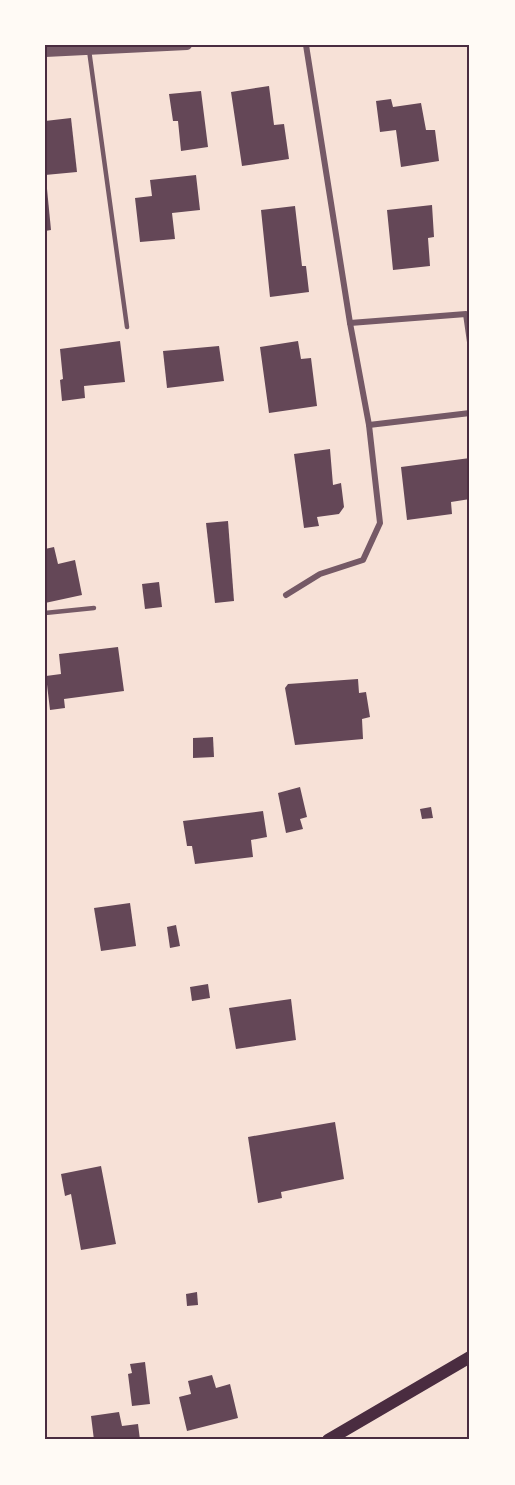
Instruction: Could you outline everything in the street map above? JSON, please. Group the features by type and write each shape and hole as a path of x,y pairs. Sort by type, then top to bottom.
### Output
{"main road":[{"path":"328,1440 470,1357"}],"street":[{"path":"45,52 187,45"},
{"path":"286,595 320,574 363,560 380,523 369,425 350,322 306,45"},
{"path":"350,322 466,314 470,342"},
{"path":"369,425 470,412"}],"lane":[{"path":"89,50 127,327"},
{"path":"45,613 94,608"}],"building":[{"path":"269,86 274,125 284,124 289,159 242,166 231,92"},
{"path":"201,91 208,147 181,151 178,121 173,121 169,94"},
{"path":"391,99 393,107 421,103 426,130 435,130 439,161 401,167 396,130 380,132 376,101"},
{"path":"71,118 77,172 45,175 45,121"},
{"path":"196,175 200,210 172,213 175,239 140,242 135,198 152,196 150,180"},
{"path":"45,189 47,189 51,230 45,231"},
{"path":"432,205 434,237 428,238 430,266 393,270 387,210"},
{"path":"295,206 302,266 306,266 309,292 270,297 261,210"},
{"path":"120,341 125,382 84,386 85,398 62,401 60,380 63,379 60,349"},
{"path":"298,341 301,359 311,358 317,406 269,413 260,347"},
{"path":"219,346 224,381 167,388 163,351"},
{"path":"330,449 333,485 341,483 344,507 339,514 317,517 319,526 304,528 294,454"},
{"path":"470,458 470,499 451,502 452,514 407,520 401,467"},
{"path":"228,521 234,601 215,603 206,523"},
{"path":"54,547 58,564 75,560 82,595 45,603 45,549"},
{"path":"159,582 162,607 145,609 142,584"},
{"path":"118,647 124,691 64,699 65,708 50,710 46,676 61,674 59,654"},
{"path":"358,679 359,693 366,692 370,717 362,719 363,739 295,745 285,688 288,684"},
{"path":"213,737 214,757 193,758 193,738"},
{"path":"300,787 307,817 300,819 303,829 286,833 278,793"},
{"path":"431,807 433,818 422,819 420,809"},
{"path":"263,811 267,837 251,840 253,857 195,864 192,846 187,846 183,821"},
{"path":"130,903 136,946 101,951 94,908"},
{"path":"176,925 180,946 170,948 167,927"},
{"path":"208,984 210,998 192,1001 190,987"},
{"path":"291,999 296,1040 236,1049 229,1008"},
{"path":"335,1122 344,1179 281,1192 282,1198 258,1203 248,1137"},
{"path":"101,1166 116,1244 81,1250 71,1194 65,1196 61,1174"},
{"path":"197,1292 198,1305 187,1306 186,1294"},
{"path":"145,1362 150,1404 132,1406 128,1374 132,1373 130,1364"},
{"path":"212,1375 216,1388 230,1384 238,1418 187,1431 179,1397 191,1394 188,1381"},
{"path":"119,1412 122,1426 138,1424 140,1440 94,1440 91,1416"}]}
